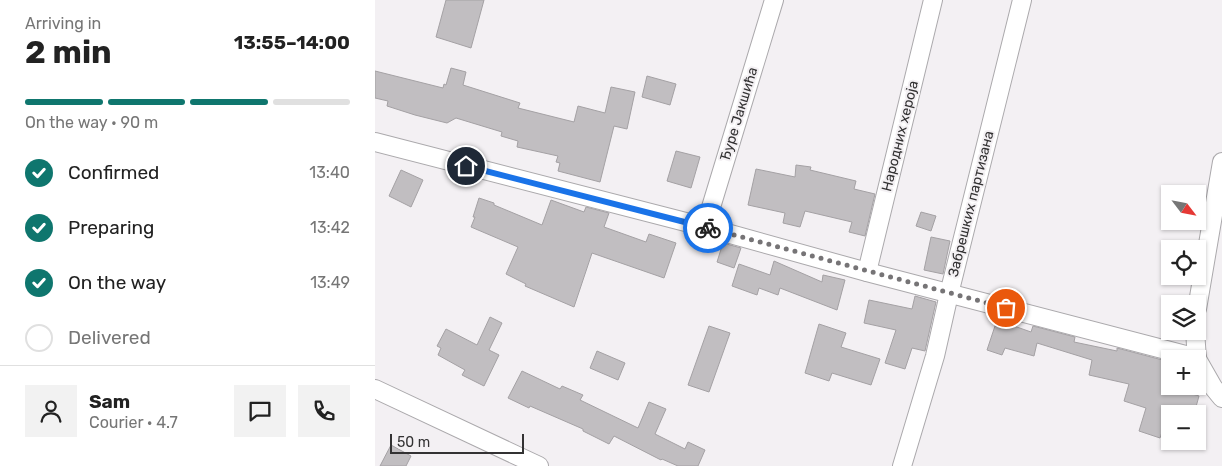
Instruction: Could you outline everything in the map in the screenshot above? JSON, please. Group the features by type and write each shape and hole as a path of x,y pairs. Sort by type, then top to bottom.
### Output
{"street":[{"name":"Ђуре Јакшића","path":"705,227 774,0"},
{"name":"Народних хероја","path":"867,272 933,0"},
{"name":"Забрешких партизана","path":"902,466 935,356 1022,0"},
{"path":"375,142 705,227 1163,350"},
{"path":"1199,295 1222,162"},
{"path":"1206,375 1222,398"},
{"path":"375,389 539,466"}],"building":[{"path":"446,0 484,0 471,48 436,37"},
{"path":"451,68 466,72 463,85 520,103 518,108 574,122 578,106 605,113 611,87 635,92 627,129 614,126 600,182 558,171 560,163 556,162 558,156 517,147 518,141 501,136 502,132 456,118 447,123 415,115 387,106 388,101 375,98 375,71 443,88 444,84 446,85"},
{"path":"647,76 676,84 670,105 642,97"},
{"path":"676,151 700,157 691,188 667,181"},
{"path":"796,165 811,167 810,170 856,181 854,189 875,194 865,236 849,232 852,222 805,211 800,227 783,223 785,213 748,205 756,169 795,177"},
{"path":"401,170 423,180 411,207 389,196"},
{"path":"479,198 542,225 551,200 584,212 586,207 609,213 604,227 646,242 649,234 676,243 664,278 592,253 574,307 525,286 526,284 506,274 518,247 471,227"},
{"path":"921,212 936,216 931,231 916,226"},
{"path":"931,237 950,241 943,274 924,270"},
{"path":"723,243 741,248 734,268 717,262"},
{"path":"774,261 822,282 823,275 845,280 837,310 780,288 778,295 759,288 757,295 732,286 739,264 770,275"},
{"path":"915,296 936,302 925,351 912,348 905,369 885,363 896,330 864,323 869,300 912,309"},
{"path":"490,317 502,323 489,350 499,355 484,386 462,375 465,370 438,355 441,348 437,346 446,329 477,345"},
{"path":"997,320 1031,332 1033,326 1075,337 1074,342 1117,351 1117,348 1161,360 1161,395 1199,396 1196,405 1161,405 1160,438 1139,431 1146,408 1124,401 1129,384 1089,375 1092,360 1037,343 1034,356 1005,348 1002,355 987,350"},
{"path":"819,324 846,333 841,347 880,359 871,385 832,373 829,381 805,373"},
{"path":"709,326 730,333 709,392 688,385"},
{"path":"597,351 625,363 618,380 590,368"},
{"path":"522,371 560,389 562,386 583,395 580,400 638,428 649,402 666,409 655,434 685,449 688,442 705,450 698,466 678,466 661,460 614,436 609,444 583,431 583,429 508,398"},
{"path":"391,445 411,456 406,466 380,466"}],"way so far":[{"path":"708,228 1006,308"}],"route":[{"path":"466,166 708,228"}]}
